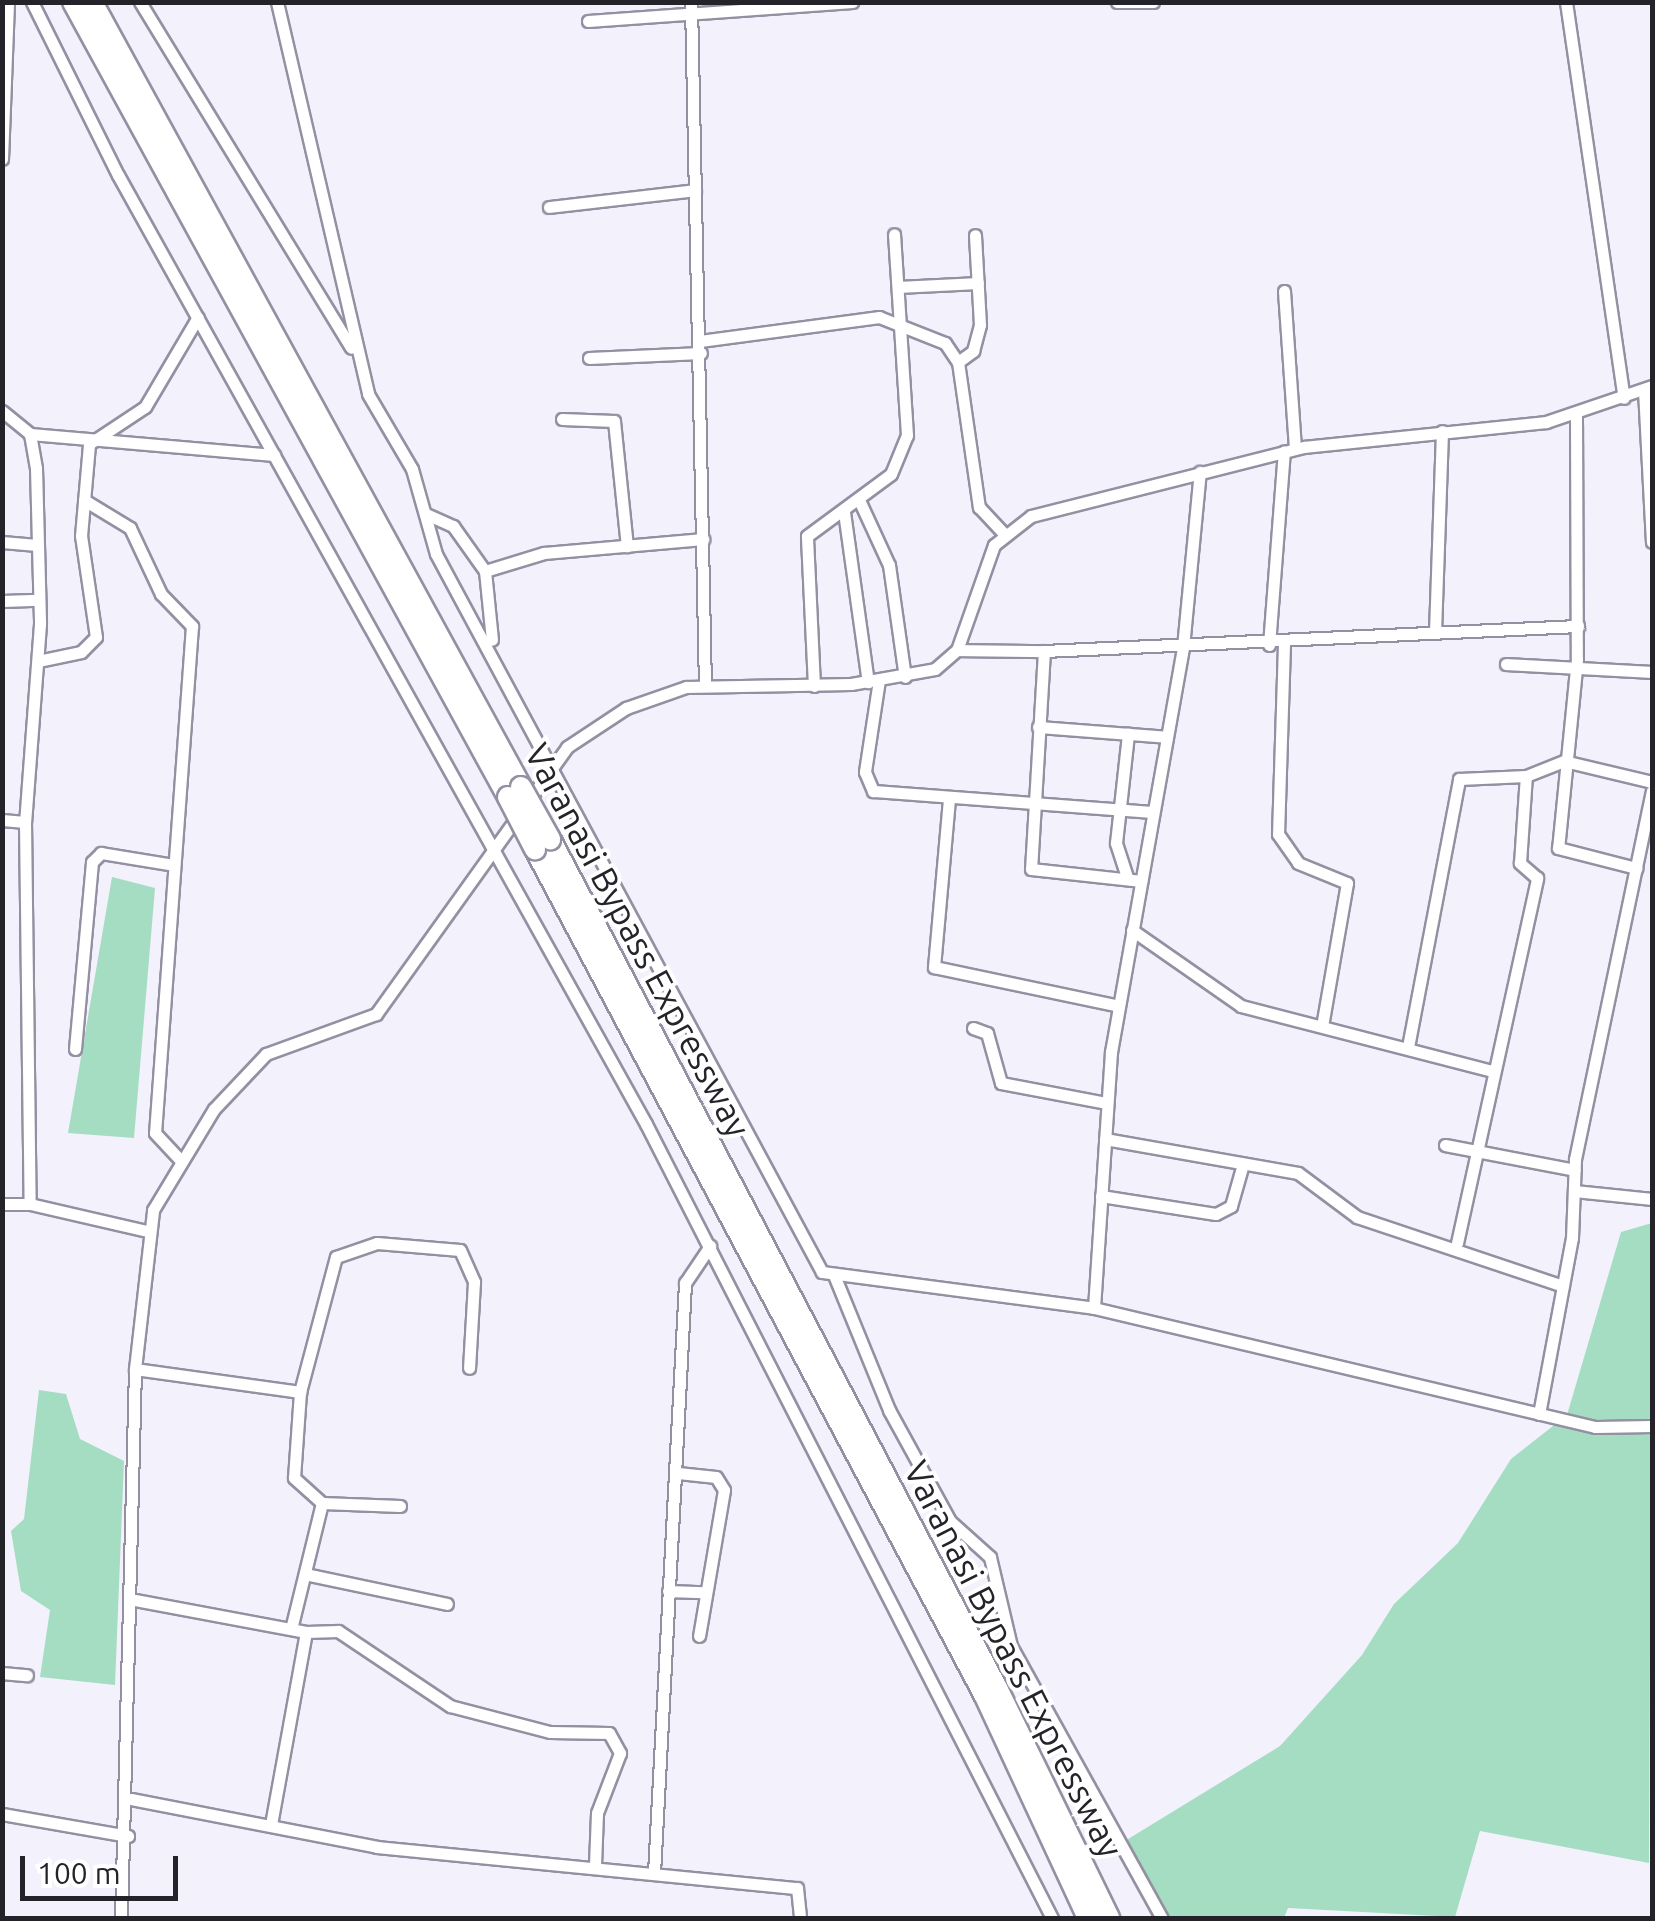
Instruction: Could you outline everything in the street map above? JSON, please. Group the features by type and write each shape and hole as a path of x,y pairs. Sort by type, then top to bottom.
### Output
{"highway":[{"name":"Varanasi Bypass Expressway","path":"73,2 515,792"},
{"name":"Varanasi Bypass Expressway","path":"92,2 515,792 985,1696 1088,1918"},
{"name":"Varanasi Bypass Expressway","path":"542,844 998,1690 1108,1918"}],"street":[{"path":"2,159 8,2"},
{"path":"32,2 198,317 710,1246 1052,1918"},
{"path":"140,2 352,350 426,514 436,554 492,642 813,1262 834,1275 1094,1308 1540,1414 1652,1426"},
{"path":"277,2 352,350"},
{"path":"588,21 691,7 852,2"},
{"path":"1118,2 1153,2"},
{"path":"1566,2 1624,398"},
{"path":"691,7 705,685"},
{"path":"549,208 695,190"},
{"path":"814,686 804,546 891,474 904,445 894,234"},
{"path":"958,362 978,340 975,235"},
{"path":"898,287 978,283"},
{"path":"1268,645 1290,451 1284,291"},
{"path":"89,444 144,407 198,317"},
{"path":"589,358 901,320 945,343 958,362 975,490 1003,533"},
{"path":"121,1918 131,1799 135,1368 147,1231 168,1176 266,1054 376,1014 494,859 555,762 626,708 705,685 814,686 904,677 935,669 957,650 1003,533 1031,516 1290,451 1576,415 1648,388 1652,542"},
{"path":"3,414 30,434 89,444 274,455"},
{"path":"1576,415 1578,626 1558,848 1636,868"},
{"path":"562,419 614,421 628,546"},
{"path":"1435,632 1442,431"},
{"path":"30,434 39,600 25,822 30,1204"},
{"path":"38,661 82,652 96,637 84,500 89,444"},
{"path":"1094,1308 1104,1138 1118,1006 1183,647 1200,472"},
{"path":"84,500 123,519 161,594 192,626 156,1133 178,1162"},
{"path":"860,502 890,565 904,677"},
{"path":"844,512 874,681 868,788 949,799 1153,812"},
{"path":"426,514 453,526 485,571 492,642"},
{"path":"485,571 544,554 704,539"},
{"path":"2,542 37,545"},
{"path":"2,600 39,600"},
{"path":"957,650 1268,645 1578,626"},
{"path":"1284,644 1278,834 1308,870 1346,878 1322,1026"},
{"path":"1044,651 1031,805 1030,870 1141,880"},
{"path":"1506,664 1576,664 1652,672"},
{"path":"1038,727 1167,737"},
{"path":"1127,877 1116,843 1128,734"},
{"path":"1408,1047 1457,782 1526,776 1564,761 1652,782"},
{"path":"1456,1243 1537,878 1520,863 1526,776"},
{"path":"1540,1414 1563,1286 1575,1170 1652,791"},
{"path":"949,799 934,967 1118,1006"},
{"path":"2,820 25,822"},
{"path":"75,1049 92,862 101,853 174,864"},
{"path":"1132,930 1220,997 1492,1071"},
{"path":"973,1028 987,1033 1000,1083 1107,1104"},
{"path":"1104,1138 1307,1178 1358,1217 1456,1243 1563,1286"},
{"path":"1445,1146 1575,1170"},
{"path":"1101,1196 1216,1214 1231,1206 1244,1164"},
{"path":"1575,1191 1652,1199"},
{"path":"2,1204 30,1204 147,1231"},
{"path":"400,1506 322,1503 294,1478 300,1392 336,1257 377,1244 439,1243 468,1258 468,1368"},
{"path":"654,1873 660,1682 678,1473 685,1283 710,1246"},
{"path":"834,1275 889,1410 950,1521 990,1556 1011,1646 1162,1918"},
{"path":"135,1368 300,1392"},
{"path":"678,1473 716,1477 724,1490 698,1636"},
{"path":"292,1626 322,1503"},
{"path":"305,1574 447,1604"},
{"path":"668,1591 703,1592"},
{"path":"135,1600 292,1626 306,1632 338,1631 450,1706 550,1732 609,1733 620,1753 596,1813 595,1866"},
{"path":"270,1824 306,1632"},
{"path":"2,1673 26,1675"},
{"path":"131,1799 377,1847 797,1888 800,1918"},
{"path":"2,1814 128,1836"}],"green space":[{"path":"112,877 155,888 134,1138 68,1133"},
{"path":"1652,1223 1649,1863 1480,1831 1455,1917 1288,1908 1284,1918 1152,1918 1120,1844 1280,1746 1362,1655 1394,1604 1458,1543 1511,1459 1567,1415 1621,1232"},
{"path":"39,1390 66,1394 80,1439 124,1461 115,1685 40,1677 50,1610 21,1591 11,1531 24,1519"}]}
